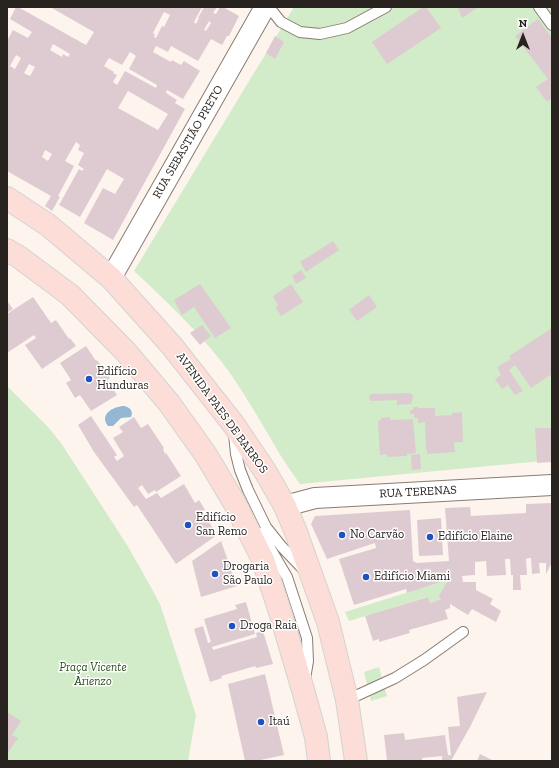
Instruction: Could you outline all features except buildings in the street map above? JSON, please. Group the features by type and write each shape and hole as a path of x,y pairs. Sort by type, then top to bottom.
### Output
{"main road":[{"name":"AVENIDA PAES DE BARROS","path":"7,198 48,225 111,278 172,346 234,425 265,471 285,506 296,532 328,622 346,700 356,761"},
{"path":"7,250 19,257 70,295 126,352 169,402 206,455 234,502 262,560 281,615 303,690 316,737 319,761"}],"street":[{"name":"RUA SEBASTIÃO PRETO","path":"111,278 265,7"},
{"name":"RUA TERENAS","path":"285,506 315,498 552,485"}],"lane":[{"path":"269,7 281,22 300,32 320,34 347,28 386,7"},
{"path":"540,7 552,25"},
{"path":"234,425 236,454 240,470 266,527 282,547 313,579"},
{"path":"346,700 395,678 424,660 462,632"}],"green space":[{"path":"294,7 552,7 552,460 300,484 279,453 232,376 186,321 134,271"},
{"name":"Praça Vicente Arienzo","path":"7,386 48,427 61,443 127,545 160,604 196,715 188,761 7,761"},
{"path":"448,580 438,597 441,599 430,603 427,597 349,621 345,612"},
{"path":"379,667 387,696 371,701 364,672"}],"water":[{"path":"123,406 130,409 132,413 131,417 121,418 113,426 108,426 105,418 108,412"}],"place":[{"name":"Edifício Hunduras","path":"89,379"},
{"name":"Edifício San Remo","path":"188,525"},
{"name":"No Carvão","path":"342,535"},
{"name":"Edifício Elaine","path":"430,537"},
{"name":"Drogaria São Paulo","path":"215,574"},
{"name":"Edifício Miami","path":"366,577"},
{"name":"Droga Raia","path":"232,626"},
{"name":"Itaú","path":"261,722"}]}
